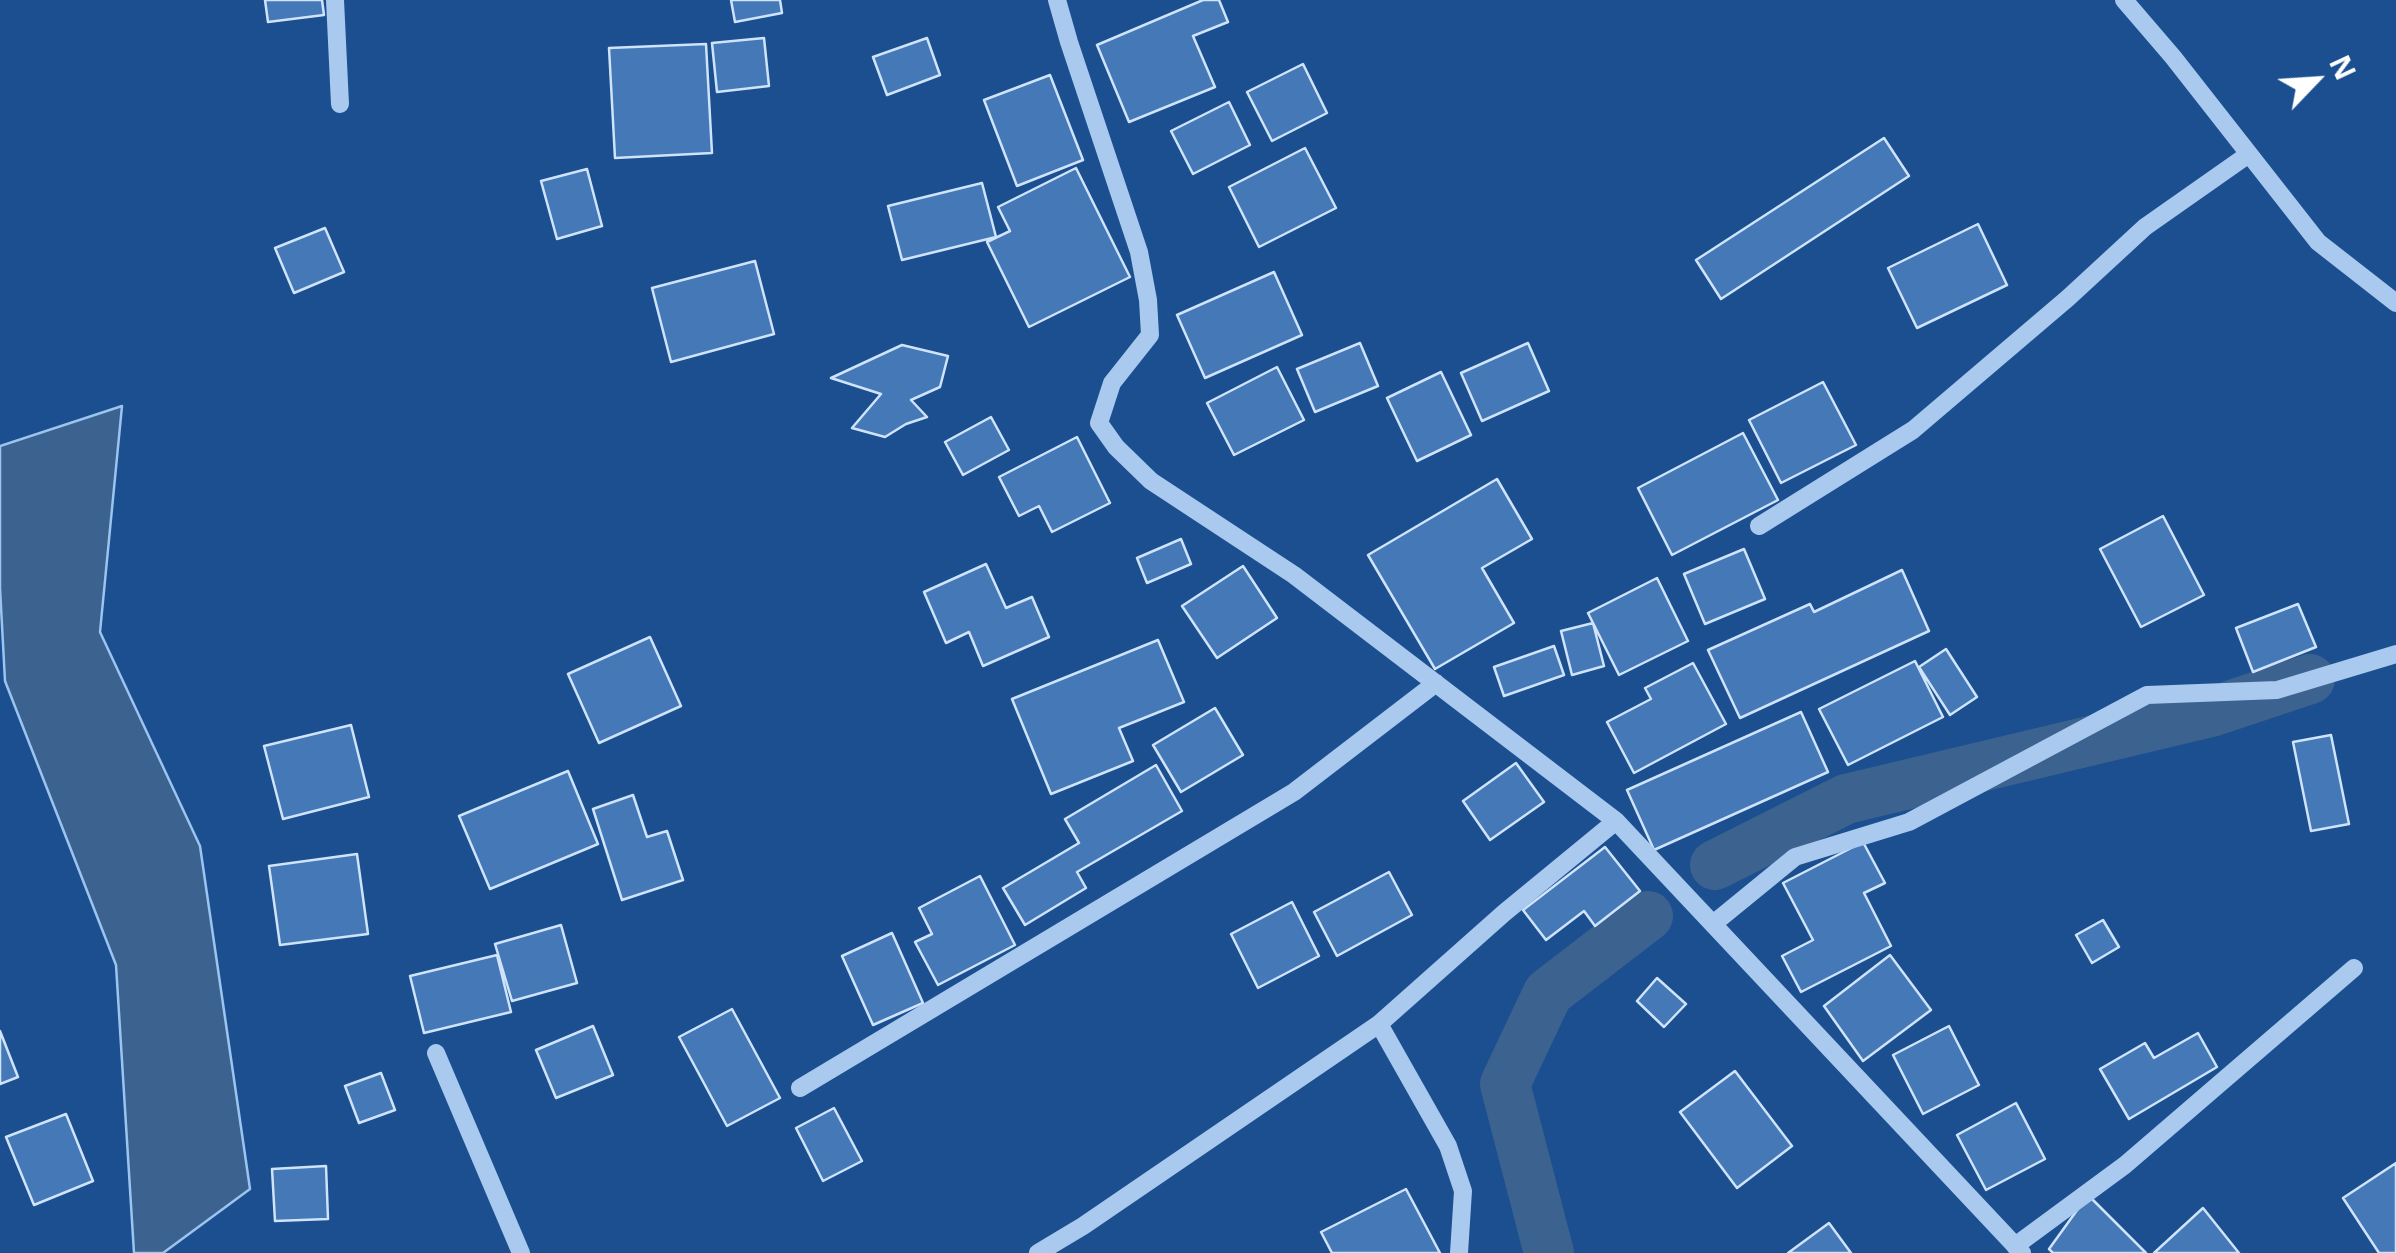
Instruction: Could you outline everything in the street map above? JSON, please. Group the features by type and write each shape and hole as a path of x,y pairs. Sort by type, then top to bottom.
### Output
{"street":[{"path":"335,0 340,104"},
{"path":"1057,0 1139,252 1148,300 1150,335 1112,383 1098,423 1116,447 1151,481 1294,575 1616,821 2019,1249 2126,1165 2354,968"},
{"path":"2124,0 2173,56 2318,242 2396,303"},
{"path":"1759,526 1913,430 2145,227 2249,154"},
{"path":"1713,924 1795,857 1909,822 2147,695 2278,690 2396,654"},
{"path":"800,1088 1294,792 1436,683"},
{"path":"1038,1253 1379,1024 1616,821"},
{"path":"1379,1024 1448,1146 1463,1191 1459,1253"},
{"path":"436,1052 521,1253"}],"water":[{"path":"122,406 100,632 200,846 250,1189 163,1253 134,1253 116,965 5,681 0,588 0,446"}],"building":[{"path":"265,0 322,0 324,15 268,22"},
{"path":"731,0 780,0 782,13 735,22"},
{"path":"1203,0 1219,0 1228,22 1193,36 1215,87 1129,122 1097,45"},
{"path":"764,38 769,86 717,92 712,43"},
{"path":"927,38 940,75 887,95 873,57"},
{"path":"706,44 712,153 615,158 609,48"},
{"path":"1303,64 1327,113 1272,141 1247,92"},
{"path":"1050,75 1083,160 1017,186 984,100"},
{"path":"1229,102 1250,145 1193,174 1171,131"},
{"path":"1884,138 1909,176 1721,299 1696,260"},
{"path":"1305,148 1336,208 1259,247 1229,187"},
{"path":"1076,168 1130,277 1029,327 987,242 1010,231 998,207"},
{"path":"587,169 602,226 557,239 541,181"},
{"path":"982,183 996,237 902,260 888,206"},
{"path":"1978,224 2007,285 1917,328 1888,268"},
{"path":"325,228 344,272 294,293 275,248"},
{"path":"755,261 774,334 671,362 652,288"},
{"path":"1274,272 1302,335 1205,378 1177,315"},
{"path":"1360,343 1378,386 1315,412 1297,369"},
{"path":"1528,343 1549,391 1482,421 1461,373"},
{"path":"902,345 948,356 940,387 911,400 927,417 885,437 852,428 881,394 831,378"},
{"path":"1277,367 1304,420 1234,455 1207,403"},
{"path":"1441,372 1471,435 1417,461 1387,398"},
{"path":"1823,382 1856,445 1781,483 1749,420"},
{"path":"991,417 1009,450 963,475 945,442"},
{"path":"1743,433 1778,500 1672,555 1638,488"},
{"path":"1077,437 1110,503 1052,532 1039,506 1019,516 999,477"},
{"path":"1497,479 1532,539 1482,568 1514,623 1435,669 1368,555"},
{"path":"2163,516 2204,595 2141,627 2100,549"},
{"path":"1181,539 1191,564 1147,583 1137,558"},
{"path":"1744,549 1765,599 1705,624 1684,574"},
{"path":"986,564 1006,608 1032,597 1049,637 983,666 969,632 946,643 924,592"},
{"path":"1243,566 1277,618 1217,658 1182,606"},
{"path":"1902,570 1929,631 1740,718 1708,650 1810,604 1814,612"},
{"path":"1657,578 1688,641 1619,675 1588,613"},
{"path":"2298,604 2316,647 2253,672 2236,628"},
{"path":"1593,623 1604,666 1572,675 1561,631"},
{"path":"650,637 681,706 599,743 568,674"},
{"path":"1158,640 1184,702 1119,728 1133,761 1051,794 1012,699"},
{"path":"1554,646 1564,675 1504,696 1494,667"},
{"path":"1946,649 1977,697 1950,715 1919,667"},
{"path":"1915,661 1943,717 1848,765 1819,709"},
{"path":"1693,663 1726,724 1634,773 1607,722 1651,699 1645,688"},
{"path":"1215,708 1243,755 1181,792 1153,745"},
{"path":"1801,712 1828,772 1654,850 1627,790"},
{"path":"351,725 369,797 283,819 264,746"},
{"path":"2331,735 2349,824 2311,831 2293,742"},
{"path":"1516,763 1544,802 1490,840 1463,801"},
{"path":"1156,765 1182,811 1077,872 1086,888 1025,925 1003,888 1079,843 1065,819"},
{"path":"568,771 598,844 490,889 459,816"},
{"path":"633,795 647,837 667,831 683,880 622,900 593,809"},
{"path":"1863,842 1885,883 1864,893 1891,946 1801,992 1782,956 1813,940 1783,883"},
{"path":"1605,847 1640,891 1595,926 1584,911 1546,940 1523,910"},
{"path":"357,854 368,934 280,945 269,866"},
{"path":"1389,872 1412,915 1337,956 1314,912"},
{"path":"980,876 1015,945 938,985 915,942 932,934 919,908"},
{"path":"1292,902 1319,956 1258,988 1231,934"},
{"path":"2103,920 2119,947 2092,963 2076,935"},
{"path":"561,925 577,983 512,1001 495,944"},
{"path":"892,933 923,1003 873,1025 842,956"},
{"path":"497,955 511,1012 424,1033 410,976"},
{"path":"1890,955 1931,1010 1863,1061 1824,1006"},
{"path":"1657,978 1686,1004 1664,1027 1637,1001"},
{"path":"732,1009 780,1098 727,1126 679,1037"},
{"path":"593,1026 613,1075 556,1098 536,1050"},
{"path":"1949,1026 1979,1085 1923,1114 1893,1055"},
{"path":"0,1031 18,1077 0,1084"},
{"path":"2198,1033 2217,1067 2129,1119 2100,1069 2145,1043 2154,1058"},
{"path":"1735,1071 1792,1146 1737,1188 1680,1112"},
{"path":"381,1073 395,1110 359,1123 345,1086"},
{"path":"2016,1103 2045,1159 1986,1190 1957,1135"},
{"path":"834,1108 862,1161 823,1181 796,1128"},
{"path":"66,1114 93,1181 34,1205 6,1137"},
{"path":"2396,1163 2396,1253 2379,1253 2343,1198"},
{"path":"326,1166 328,1219 275,1221 272,1169"},
{"path":"1406,1189 1440,1253 1332,1253 1321,1232"},
{"path":"2088,1195 2146,1253 2053,1253 2049,1249"},
{"path":"2203,1208 2239,1253 2154,1253"},
{"path":"1829,1223 1851,1253 1788,1253"}],"waterway":[{"path":"1715,865 1846,799 2211,712 2310,679"},
{"path":"1549,1253 1505,1084 1548,993 1648,916"}]}
